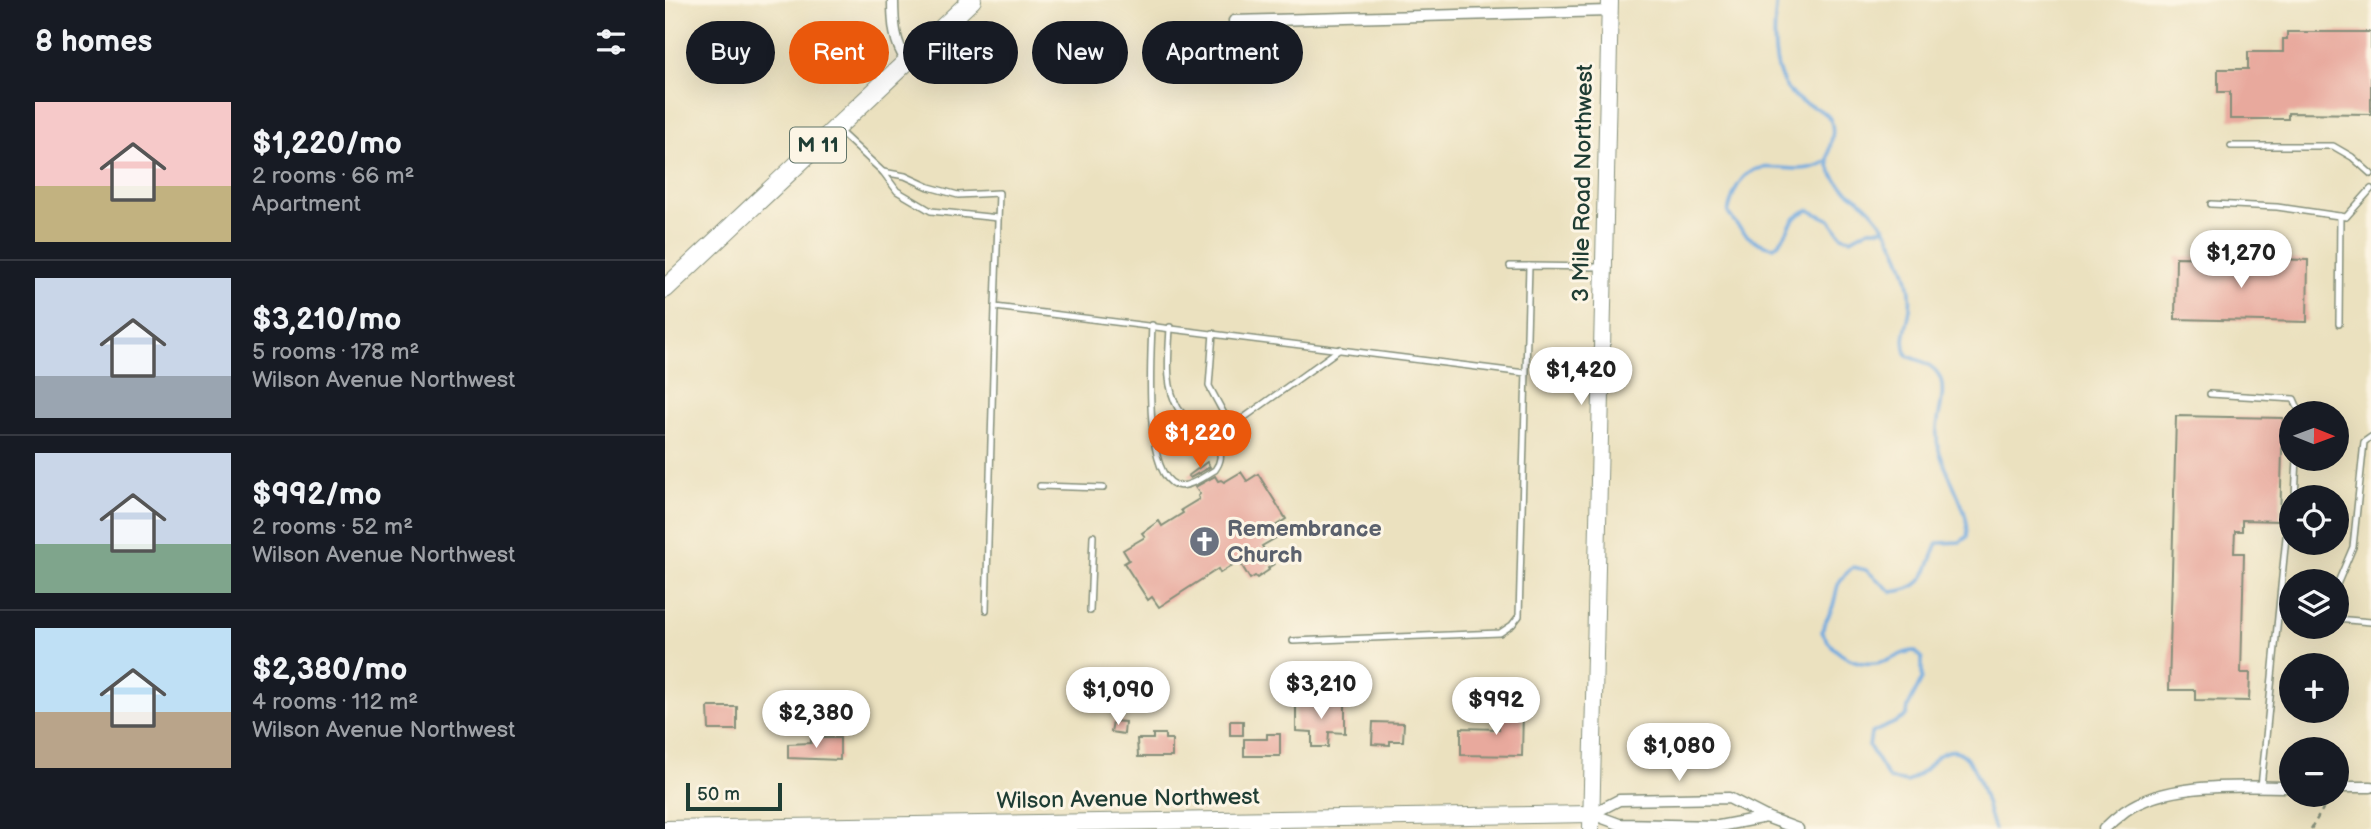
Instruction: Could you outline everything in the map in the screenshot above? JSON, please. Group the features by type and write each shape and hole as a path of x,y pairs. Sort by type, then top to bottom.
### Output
{"main road":[{"name":"M 11","path":"950,21 972,0"},
{"name":"3 Mile Road Northwest","path":"1591,822 1609,6"},
{"name":"M 11","path":"665,289 903,65"},
{"name":"Wilson Avenue Northwest","path":"665,829 1591,822"}],"street":[{"path":"893,0 898,48 903,55"},
{"path":"1234,21 1609,6"},
{"path":"2103,829 2126,810 2154,798 2187,789 2279,787"},
{"path":"2349,787 2371,787"},
{"path":"1591,822 1619,800 1730,798 1766,817 1798,829"},
{"path":"1591,822 1719,826 1766,817"}],"lane":[{"path":"836,128 883,172 897,191 931,211 998,218"},
{"path":"2231,146 2333,146 2352,157 2371,174"},
{"path":"883,172 905,176 929,187 958,195 999,193 986,610"},
{"path":"2211,204 2277,207 2346,217 2371,189"},
{"path":"2339,324 2340,216"},
{"path":"1510,266 1603,267"},
{"path":"1293,641 1500,633 1513,625 1519,617 1529,266"},
{"path":"995,307 1525,373"},
{"path":"1152,325 1150,412 1156,447 1164,473 1174,485 1182,486 1215,470 1222,455 1215,440 1193,425 1178,407 1168,374 1170,327"},
{"path":"1213,333 1209,386 1231,427"},
{"path":"1215,440 1340,349"},
{"path":"2210,394 2294,401"},
{"path":"2344,569 2353,547 2364,442 2371,437"},
{"path":"1041,486 1103,488"},
{"path":"1090,611 1093,536"},
{"path":"2262,787 2285,555"},
{"path":"2349,620 2371,622"}],"path":[{"path":"2311,829 2324,807"}],"building":[{"path":"2287,32 2371,32 2371,114 2288,113 2288,119 2230,119 2230,92 2218,92 2218,69 2248,69 2248,52 2283,52 2283,39 2287,39"},
{"path":"2176,257 2308,260 2307,322 2175,319"},
{"path":"2176,416 2279,418 2279,471 2281,471 2279,521 2242,520 2242,531 2235,531 2234,553 2244,553 2241,673 2250,673 2249,701 2195,700 2195,690 2169,690"},
{"path":"1207,462 1210,467 1190,478 1188,476"},
{"name":"Remembrance Church","path":"1241,472 1247,481 1258,474 1286,519 1275,526 1281,535 1262,546 1274,564 1257,578 1255,576 1250,579 1239,561 1220,573 1218,569 1159,607 1152,597 1148,600 1124,563 1129,560 1123,550 1145,537 1142,533 1159,521 1162,526 1199,499 1200,494 1195,487 1215,476 1218,481 1224,482"},
{"path":"1296,703 1345,704 1345,733 1329,732 1328,747 1312,747 1312,732 1296,731"},
{"path":"708,707 737,707 737,730 709,730"},
{"path":"1499,708 1523,708 1522,756 1461,755 1461,728 1499,729"},
{"path":"1113,721 1125,722 1124,734 1111,732"},
{"path":"1230,721 1243,721 1243,735 1230,735"},
{"path":"1373,722 1404,723 1403,741 1390,741 1390,745 1372,744"},
{"path":"1153,734 1165,734 1165,739 1172,739 1172,757 1138,757 1137,739 1153,739"},
{"path":"1267,734 1280,734 1280,756 1244,756 1244,739 1267,739"},
{"path":"811,738 840,738 840,760 788,758 788,744 811,743"}],"waterway":[{"path":"1777,0 1774,40 1782,81 1799,100 1820,110 1830,119 1833,132 1828,157 1834,177 1876,216 1890,236 1903,264 1910,300 1905,350 1907,356 1932,367 1941,380 1942,397 1937,440 1968,528 1967,537 1960,542 1938,543 1924,577 1913,587 1892,592 1866,570 1853,567 1838,585 1822,632 1834,648 1859,662 1879,663 1915,651 1922,659 1922,679 1908,707 1907,715 1871,734 1869,746 1889,779 1907,782 1925,770 1941,754 1953,751 1963,754 1977,776 1994,829"},
{"path":"1828,160 1814,167 1799,169 1757,169 1746,175 1736,189 1728,213 1747,236 1774,247 1784,237 1796,217 1809,210 1830,220 1842,236 1851,239 1869,229 1886,229"}],"place":[{"name":"Remembrance Church","path":"1204,541"}]}
